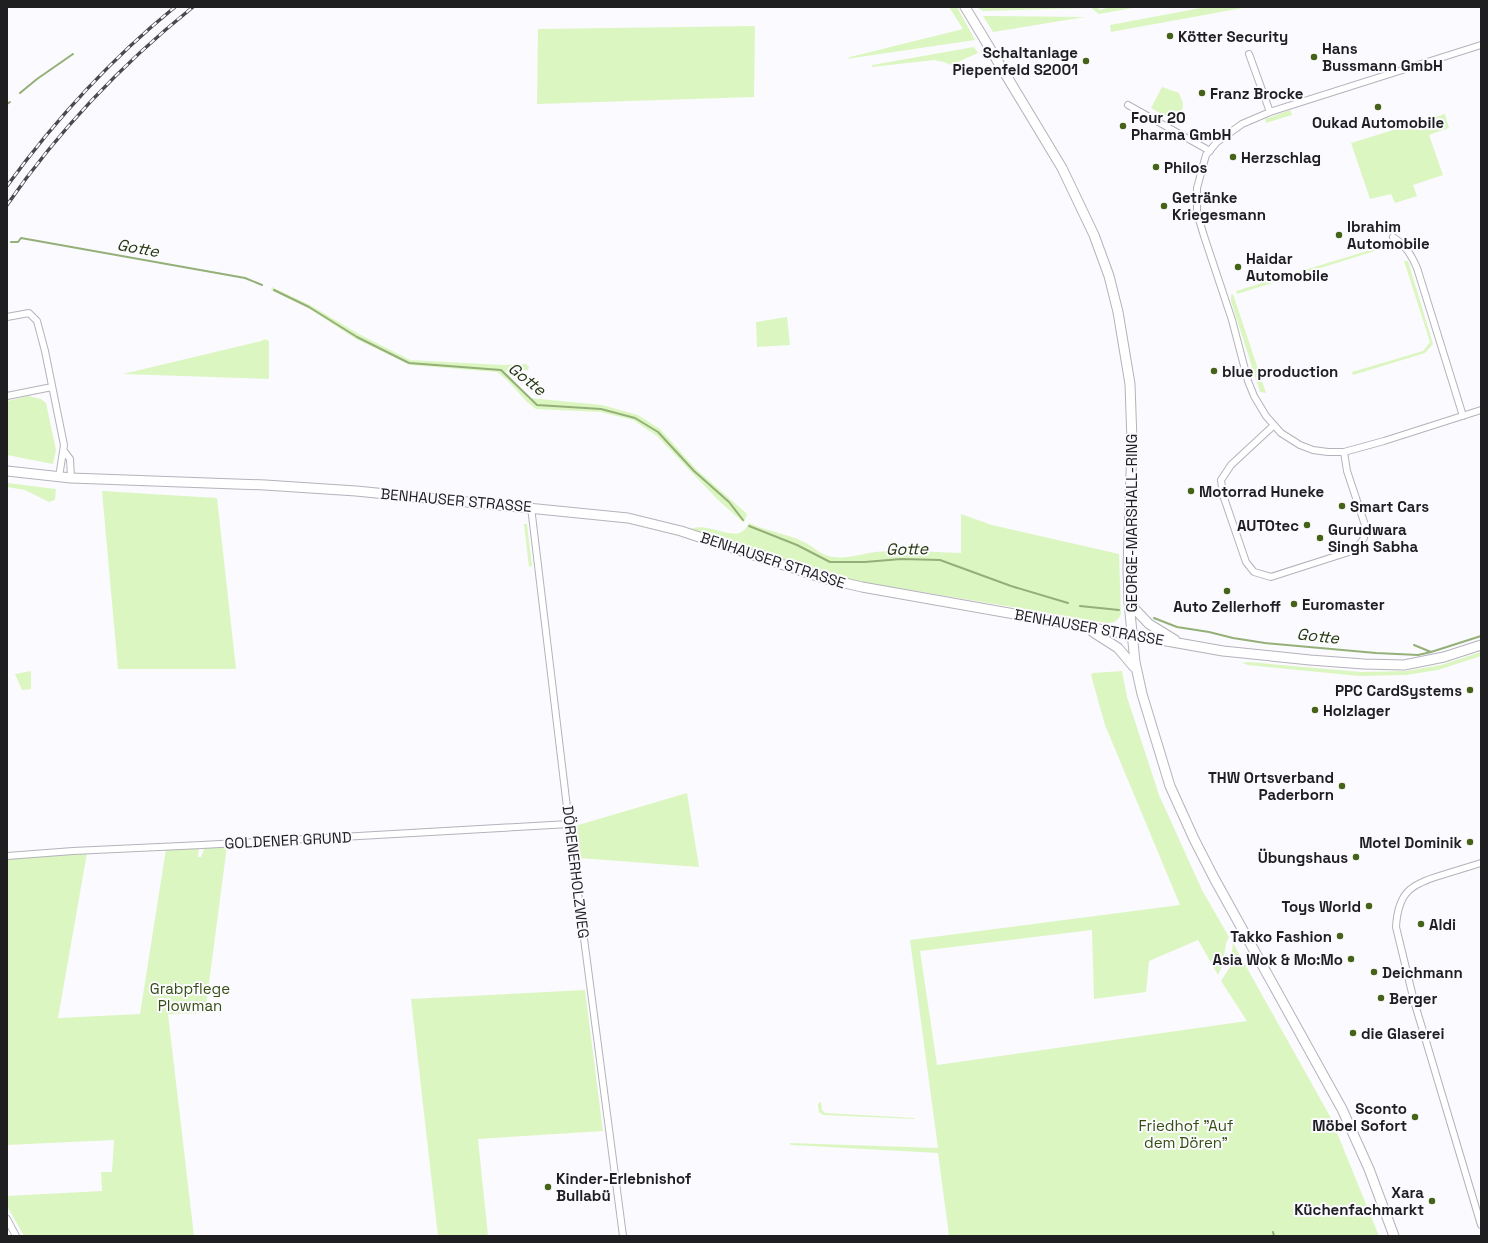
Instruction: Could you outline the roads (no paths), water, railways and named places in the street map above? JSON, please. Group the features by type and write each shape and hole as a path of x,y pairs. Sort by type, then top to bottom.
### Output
{"main road":[{"name":"GEORGE-MARSHALL-RING","path":"965,7 1062,168 1077,196 1104,263 1118,312 1130,384 1132,441 1128,568 1132,635 1136,669 1170,786 1194,840 1242,931 1342,1109 1369,1169 1394,1236"},
{"name":"BENHAUSER STRASSE","path":"7,471 71,478 280,486 356,491 601,514 641,521 699,536 823,578 862,587 1223,651 1364,664 1404,664 1444,657 1481,645"},
{"path":"1129,603 1149,624 1181,644"},
{"path":"1084,627 1106,639 1118,648 1136,669"}],"street":[{"path":"1481,45 1270,112 1242,124 1217,142 1206,155 1197,188 1197,213 1232,320 1248,381 1257,402 1273,426 1294,442 1309,449 1328,452 1344,452 1379,443 1481,410"},
{"path":"1249,54 1270,112"},
{"path":"1128,104 1210,151"},
{"path":"1393,237 1403,244 1412,256 1417,268 1463,416"},
{"path":"7,317 29,313 37,322 45,351 64,445 59,477"},
{"path":"7,396 52,387"},
{"path":"1273,426 1232,465 1222,480 1223,495 1246,562 1254,572 1262,575 1271,577 1352,551 1364,538 1365,526 1347,471 1344,452"},
{"path":"64,451 70,459 71,478"},
{"name":"DÖRENERHOLZWEG","path":"531,507 569,824 623,1236"},
{"name":"GOLDENER GRUND","path":"7,856 73,851 569,824"},
{"path":"1481,863 1414,885 1399,906 1396,916 1396,927 1414,1001 1481,1225"},
{"path":"7,1220 16,1236"}],"waterway":[{"path":"20,93 37,79 73,54"},
{"name":"Gotte","path":"11,242 18,242 21,238 245,278 262,285"},
{"name":"Gotte","path":"274,290 309,307 357,337 409,363 501,370 537,405 601,409 635,418 658,432 694,471 729,502 743,520"},
{"name":"Gotte","path":"749,526 797,545 830,562 865,562 901,559 940,560 1011,586 1068,603"},
{"name":"Gotte","path":"1080,606 1119,610"},
{"name":"Gotte","path":"1154,618 1177,627 1209,632 1233,638 1265,643 1376,653 1418,655 1481,636"},
{"path":"1414,645 1431,652"},
{"path":"1273,1232 1274,1236"}],"railway":[{"path":"7,186 25,161 85,91 128,48 175,7"},
{"path":"7,205 48,150 93,99 141,51 193,7"}],"place":[{"name":"Kötter Security","path":"1170,36"},
{"name":"Hans Bussmann GmbH","path":"1314,57"},
{"name":"Schaltanlage Piepenfeld S2001","path":"1086,61"},
{"name":"Franz Brocke","path":"1202,93"},
{"name":"Oukad Automobile","path":"1378,107"},
{"name":"Four 20 Pharma GmbH","path":"1123,126"},
{"name":"Herzschlag","path":"1233,157"},
{"name":"Philos","path":"1156,167"},
{"name":"Getränke Kriegesmann","path":"1164,206"},
{"name":"Ibrahim Automobile","path":"1339,235"},
{"name":"Haidar Automobile","path":"1238,267"},
{"name":"blue production","path":"1214,371"},
{"name":"Motorrad Huneke","path":"1191,491"},
{"name":"Smart Cars","path":"1342,506"},
{"name":"AUTOtec","path":"1307,525"},
{"name":"Gurudwara Singh Sabha","path":"1320,538"},
{"name":"Auto Zellerhoff","path":"1227,591"},
{"name":"Euromaster","path":"1294,604"},
{"name":"PPC CardSystems","path":"1470,690"},
{"name":"Holzlager","path":"1315,710"},
{"name":"THW Ortsverband Paderborn","path":"1342,786"},
{"name":"Motel Dominik","path":"1470,842"},
{"name":"Übungshaus","path":"1356,857"},
{"name":"Toys World","path":"1369,906"},
{"name":"Aldi","path":"1421,924"},
{"name":"Takko Fashion","path":"1340,936"},
{"name":"Asia Wok & Mo:Mo","path":"1351,959"},
{"name":"Deichmann","path":"1374,972"},
{"name":"Berger","path":"1381,998"},
{"name":"die Glaserei","path":"1353,1033"},
{"name":"Sconto Möbel Sofort","path":"1415,1117"},
{"name":"Kinder-Erlebnishof Bullabü","path":"548,1187"},
{"name":"Xara Küchenfachmarkt","path":"1432,1201"}],"park label":[{"name":"Grabpflege Plowman","path":"190,996"},
{"name":"Friedhof \"Auf dem Dören\"","path":"1186,1134"}]}
